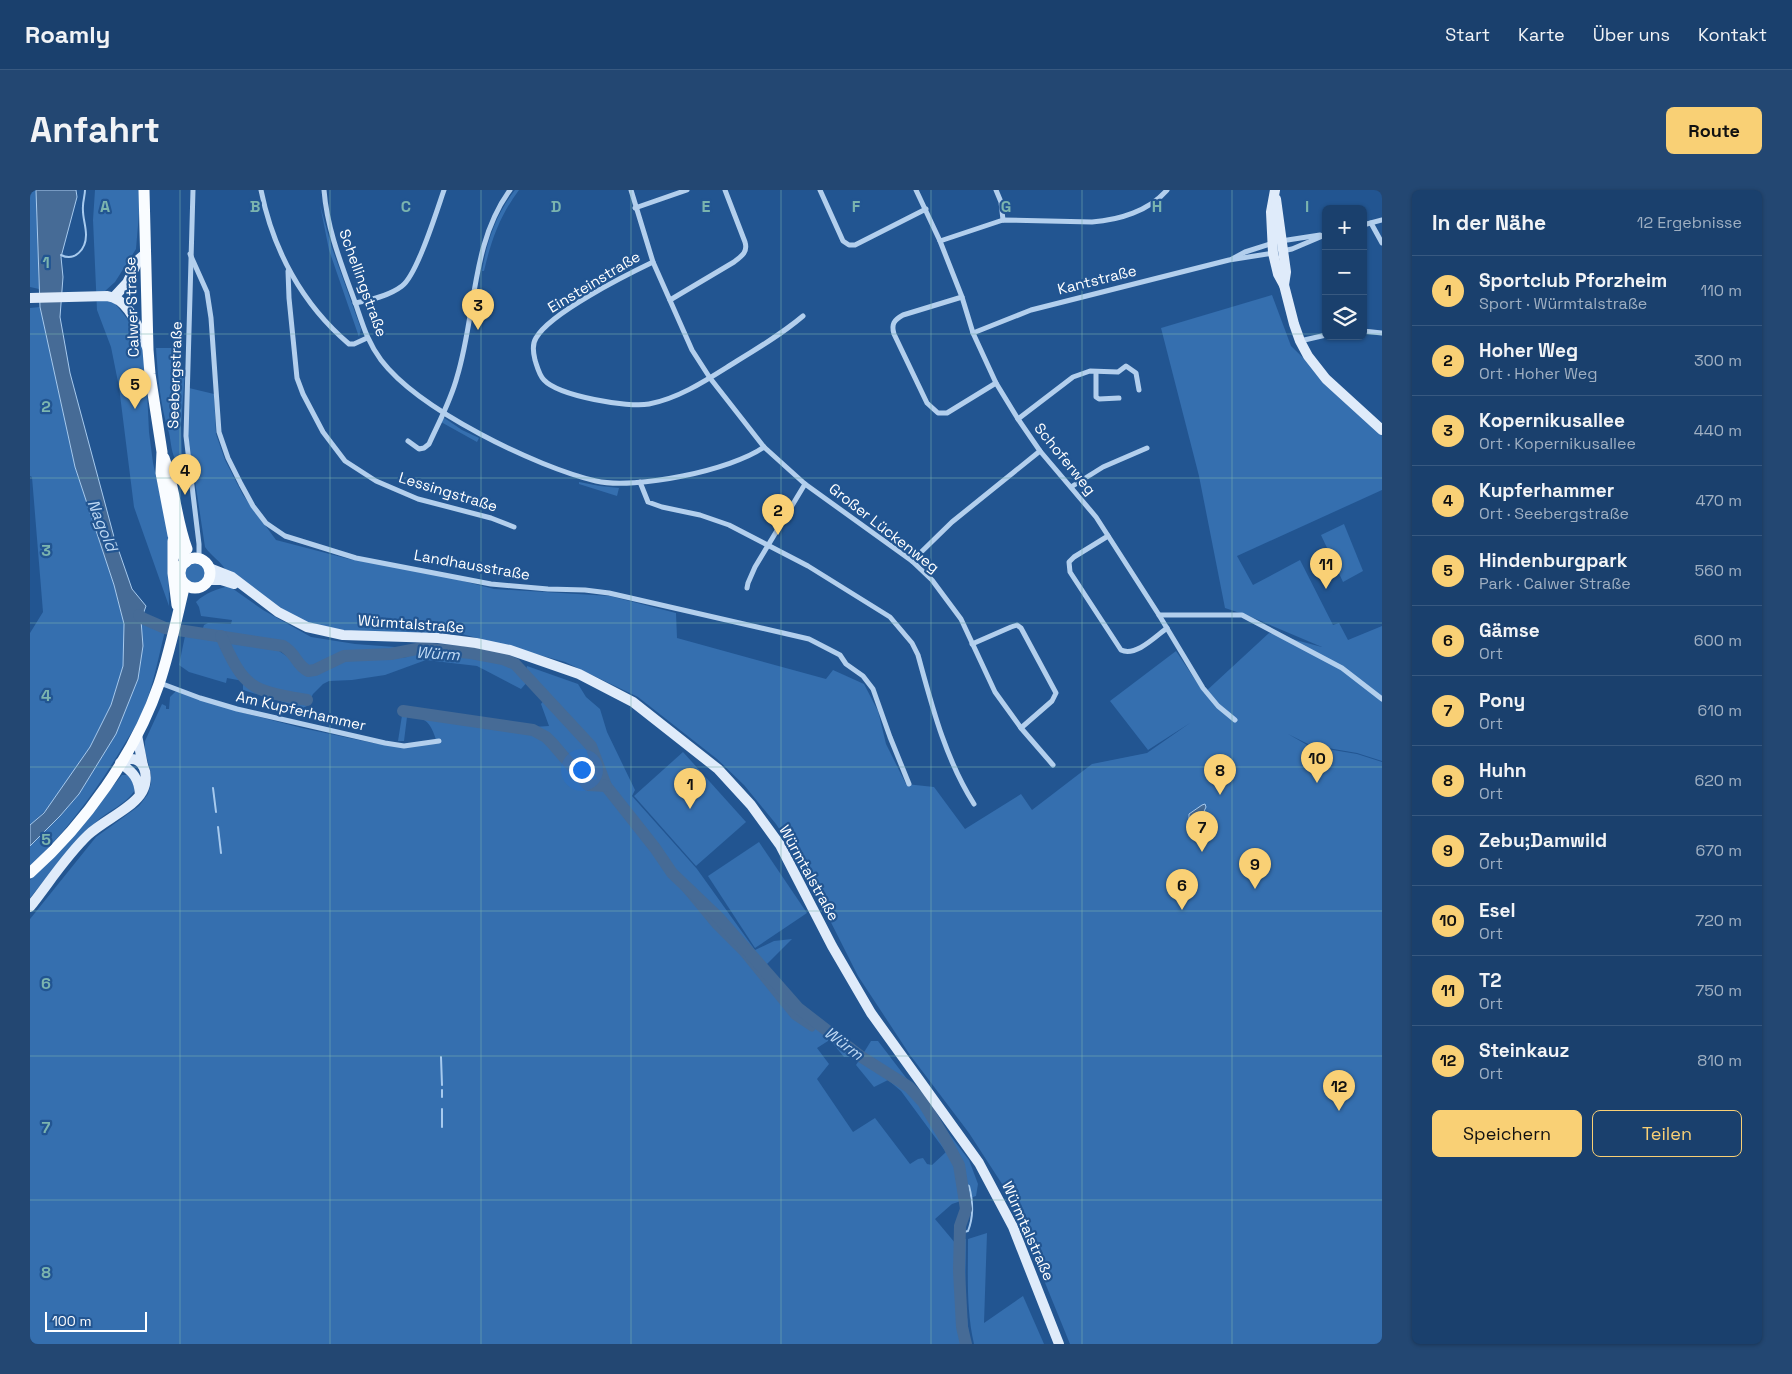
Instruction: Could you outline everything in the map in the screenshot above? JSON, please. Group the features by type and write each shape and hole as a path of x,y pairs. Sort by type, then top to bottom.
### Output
{"main road":[{"name":"Calwer Straße","path":"144,190 150,374 162,452 169,472 182,536 192,560"},
{"path":"1275,192 1278,210 1278,274 1284,284 1300,341 1308,356 1326,379 1382,430"},
{"path":"110,296 127,283 139,259 145,254"},
{"path":"34,298 110,296 118,298 128,308 148,350"},
{"name":"Calwer Straße","path":"162,452 161,473 173,534 192,560"},
{"path":"173,534 173,573 178,613"},
{"path":"192,560 205,562 209,574 202,587 188,586 180,575 182,565 192,560"},
{"name":"Würmtalstraße","path":"209,574 246,589 278,612 307,627 343,635 438,638 476,643 510,650 579,674 634,702 718,769 751,805 780,845 832,946 871,1013 979,1163 1013,1227 1059,1344"},
{"path":"30,873 56,848 105,790 118,770 120,763 137,735 159,683 178,613 188,586"},
{"path":"30,907 76,848 98,826 132,803 140,795 147,782 137,735"},
{"path":"120,763 130,758 138,760 143,766"},
{"path":"120,763 137,777 140,783 140,795"}],"street":[{"name":"Seebergstraße","path":"192,560 198,535 186,436 193,190"},
{"path":"261,190 264,206 288,271 300,289 321,317 349,344 354,344 367,338"},
{"name":"Schellingstraße","path":"324,190 325,208 333,238 367,338 382,361 402,383 444,412 501,445 559,469 597,481 618,483 640,482 692,474 759,451 764,447"},
{"path":"355,302 374,299 404,285 410,276 429,232 444,190"},
{"path":"408,441 420,449 424,448 428,444 444,412 458,377 482,251 492,222 510,190"},
{"name":"Großer Lückenweg","path":"631,190 653,262 692,350 710,378 764,447 806,484 912,561 932,580 961,619 995,692 1021,728 1053,765"},
{"path":"635,208 687,190"},
{"path":"670,300 734,262 746,251 745,242 725,190"},
{"path":"820,190 843,241 849,245 855,244 926,210"},
{"name":"Schoferweg","path":"916,190 940,241 962,297 973,333 996,382 1018,419 1040,451 1096,517 1203,688 1218,706 1235,720"},
{"path":"996,190 1001,202 1003,220"},
{"path":"940,241 1003,220 1106,221 1131,214 1151,204 1167,190"},
{"path":"1367,224 1382,220"},
{"path":"1371,223 1382,243"},
{"name":"Kantstraße","path":"973,333 1031,310 1322,236"},
{"name":"Kantstraße","path":"1229,260 1245,252 1277,247 1292,249 1322,236"},
{"name":"Landhausstraße","path":"190,254 208,292 213,336 219,432 228,458 241,484 253,506 266,523 285,536 356,558 490,584 608,593 808,639 840,655 846,664 863,676 873,689 909,784"},
{"name":"Einsteinstraße","path":"653,262 592,295 542,330 534,344 533,352 539,371 544,380 555,387 569,392 607,402 638,406 664,400 710,378"},
{"name":"Lessingstraße","path":"288,271 297,378 303,394 323,432 345,461 376,481 418,499 491,518 514,527"},
{"path":"962,297 895,319 892,325 894,334 927,403 938,413 947,413 996,382"},
{"path":"710,378 774,338 803,316"},
{"path":"1367,331 1382,332"},
{"path":"1300,341 1322,336"},
{"path":"1018,419 1073,377 1090,372 1118,372 1126,366 1136,373 1139,390"},
{"path":"1096,372 1096,397 1099,399 1119,398"},
{"path":"1071,487 1103,467 1147,448"},
{"path":"912,561 952,522 1040,451"},
{"path":"640,482 648,502 700,515 730,525 808,566 890,617 912,643 918,655 940,732 960,782 974,804"},
{"path":"747,588 755,567 806,484"},
{"path":"1108,536 1069,562 1069,568 1075,580 1121,650 1128,652 1138,648 1167,628"},
{"path":"1159,615 1242,615 1342,668 1382,699"},
{"path":"972,644 1017,625 1021,628 1056,693 1052,701 1021,728"},
{"name":"Am Kupferhammer","path":"159,683 237,709 385,744 404,746 439,741"}],"shaded area":[{"path":"30,190 36,190 39,289 30,287"},
{"path":"95,190 141,190 136,249 115,282 105,291 133,326 145,349 149,432 153,463 168,531 169,606 134,507 119,387 111,347 97,310 93,220"},
{"path":"515,190 519,190 501,219 484,271 482,271 493,228 508,199"},
{"path":"320,205 332,248 361,329 359,337 329,250"},
{"path":"1272,295 1291,346 1382,435 1382,490 1237,556 1253,585 1300,560 1333,625 1339,623 1348,640 1382,626 1382,761 1357,753 1310,745 1288,734 1309,746 1357,754 1382,762 1382,1344 1070,1344 1017,1214 1004,1187 969,1133 910,1055 858,976 799,859 776,824 744,785 717,759 638,697 565,662 462,634 336,630 307,622 283,610 227,572 205,547 187,428 189,388 214,394 216,434 225,460 243,495 276,540 349,559 432,573 494,589 610,596 676,613 677,638 826,679 833,670 864,684 878,711 886,744 906,784 934,787 965,829 1021,794 1032,810 1092,764 1147,753 1190,723 1148,750 1110,701 1176,651 1204,693 1269,633 1322,647 1249,616 1225,608 1199,476 1161,328"},
{"path":"40,307 75,467 114,585 124,625 123,666 111,705 90,747 52,804 30,825 30,633 43,612 32,477 30,476 30,308"},
{"path":"156,348 174,348 173,372 185,372 181,425 182,461 175,459 172,449 161,401"},
{"path":"443,417 462,430 479,438 477,442 441,422"},
{"path":"579,482 619,488 617,496 579,484"},
{"path":"1344,524 1363,571 1343,582 1321,535"},
{"path":"191,563 199,563 205,569 205,577 199,583 191,583 185,577 185,569"},
{"path":"229,586 263,610 311,637 355,644 409,649 376,655 340,656 319,667 308,669 303,666 291,649 269,639 202,631 204,625 208,623 231,624 232,620 201,616 196,602 211,592"},
{"path":"141,620 165,631 152,683 140,717 82,808 30,867 30,846 79,794 116,734 138,679 143,646"},
{"path":"185,636 214,638 279,651 288,657 302,673 312,675 350,658 385,660 407,657 420,650 497,660 511,666 529,680 521,689 477,666 426,660 385,675 329,681 313,694 307,706 303,708 243,690 243,681 227,678 226,683 189,672 179,665"},
{"path":"527,666 578,684 586,697 600,709 607,732 635,790 632,796 697,869 755,950 774,941 792,939 764,967 793,999 857,1052 849,1057 844,1057 831,1041 817,1048 829,1064 817,1079 853,1132 875,1118 910,1164 923,1158 927,1164 932,1165 946,1152 901,1091 888,1080 874,1087 856,1065 871,1041 878,1041 969,1160 978,1184 976,1196 952,1204 935,1219 956,1244 962,1239 966,1239 965,1299 970,1344 30,1344 30,919 96,837 139,806 148,794 151,773 145,751 145,741 162,704 166,706 166,709 169,709 170,697 176,691 240,712 302,728 373,743 405,747 437,743 428,723 414,717 407,717 404,741 398,741 403,709 409,707 533,727 549,726 541,704 548,695 526,670"},
{"path":"683,752 746,822 696,866 634,796"},
{"path":"122,775 127,775 133,779 135,790 127,800 101,818 78,840 30,898 30,880 65,845"},
{"path":"759,842 807,913 755,948 708,876"},
{"path":"987,1233 984,1323 1023,1296 1044,1344 974,1344 969,1305 968,1239"}],"water":[{"name":"Nagold","path":"36,190 76,190 77,197 61,257 63,277 60,317 70,373 114,537 132,589 146,606 141,620 143,646 138,679 116,734 79,794 30,846 30,825 44,813 90,747 111,705 123,666 124,624 114,585 75,467 40,307"},
{"path":"1205,804 1206,807 1200,820 1189,819 1189,814"}],"waterway":[{"path":"61,255 71,257 79,253 86,240 83,210 85,190"},
{"name":"Würm","path":"139,615 165,628 283,646 308,671 315,670 344,656 391,654 422,648 471,653 503,659 515,664 591,746 606,786 655,848 672,873 718,917 798,1008 860,1056 909,1087 923,1102 959,1165 966,1209 960,1226 959,1271 962,1327 966,1344"},
{"name":"Würm","path":"221,636 237,667 252,684 262,690 307,700"},
{"name":"Würm","path":"403,711 533,730 546,737 588,785 606,786"},
{"path":"213,788 216,812"},
{"path":"218,827 221,853"},
{"path":"672,873 715,925 743,953 794,1016 812,1028"},
{"path":"441,1057 442,1085"},
{"path":"442,1090 442,1097"},
{"path":"442,1109 442,1127"},
{"path":"960,1233 968,1231 972,1208 969,1186 961,1181"}],"place":[{"name":"Kopernikusallee","path":"478,330"},
{"name":"Hindenburgpark","path":"135,409"},
{"name":"Kupferhammer","path":"185,495"},
{"name":"Hoher Weg","path":"778,535"},
{"name":"T2","path":"1326,589"},
{"name":"Esel","path":"1317,783"},
{"name":"Huhn","path":"1220,795"},
{"name":"Sportclub Pforzheim","path":"690,809"},
{"name":"Pony","path":"1202,852"},
{"name":"Zebu;Damwild","path":"1255,889"},
{"name":"Gämse","path":"1182,910"},
{"name":"Steinkauz","path":"1339,1111"}]}
